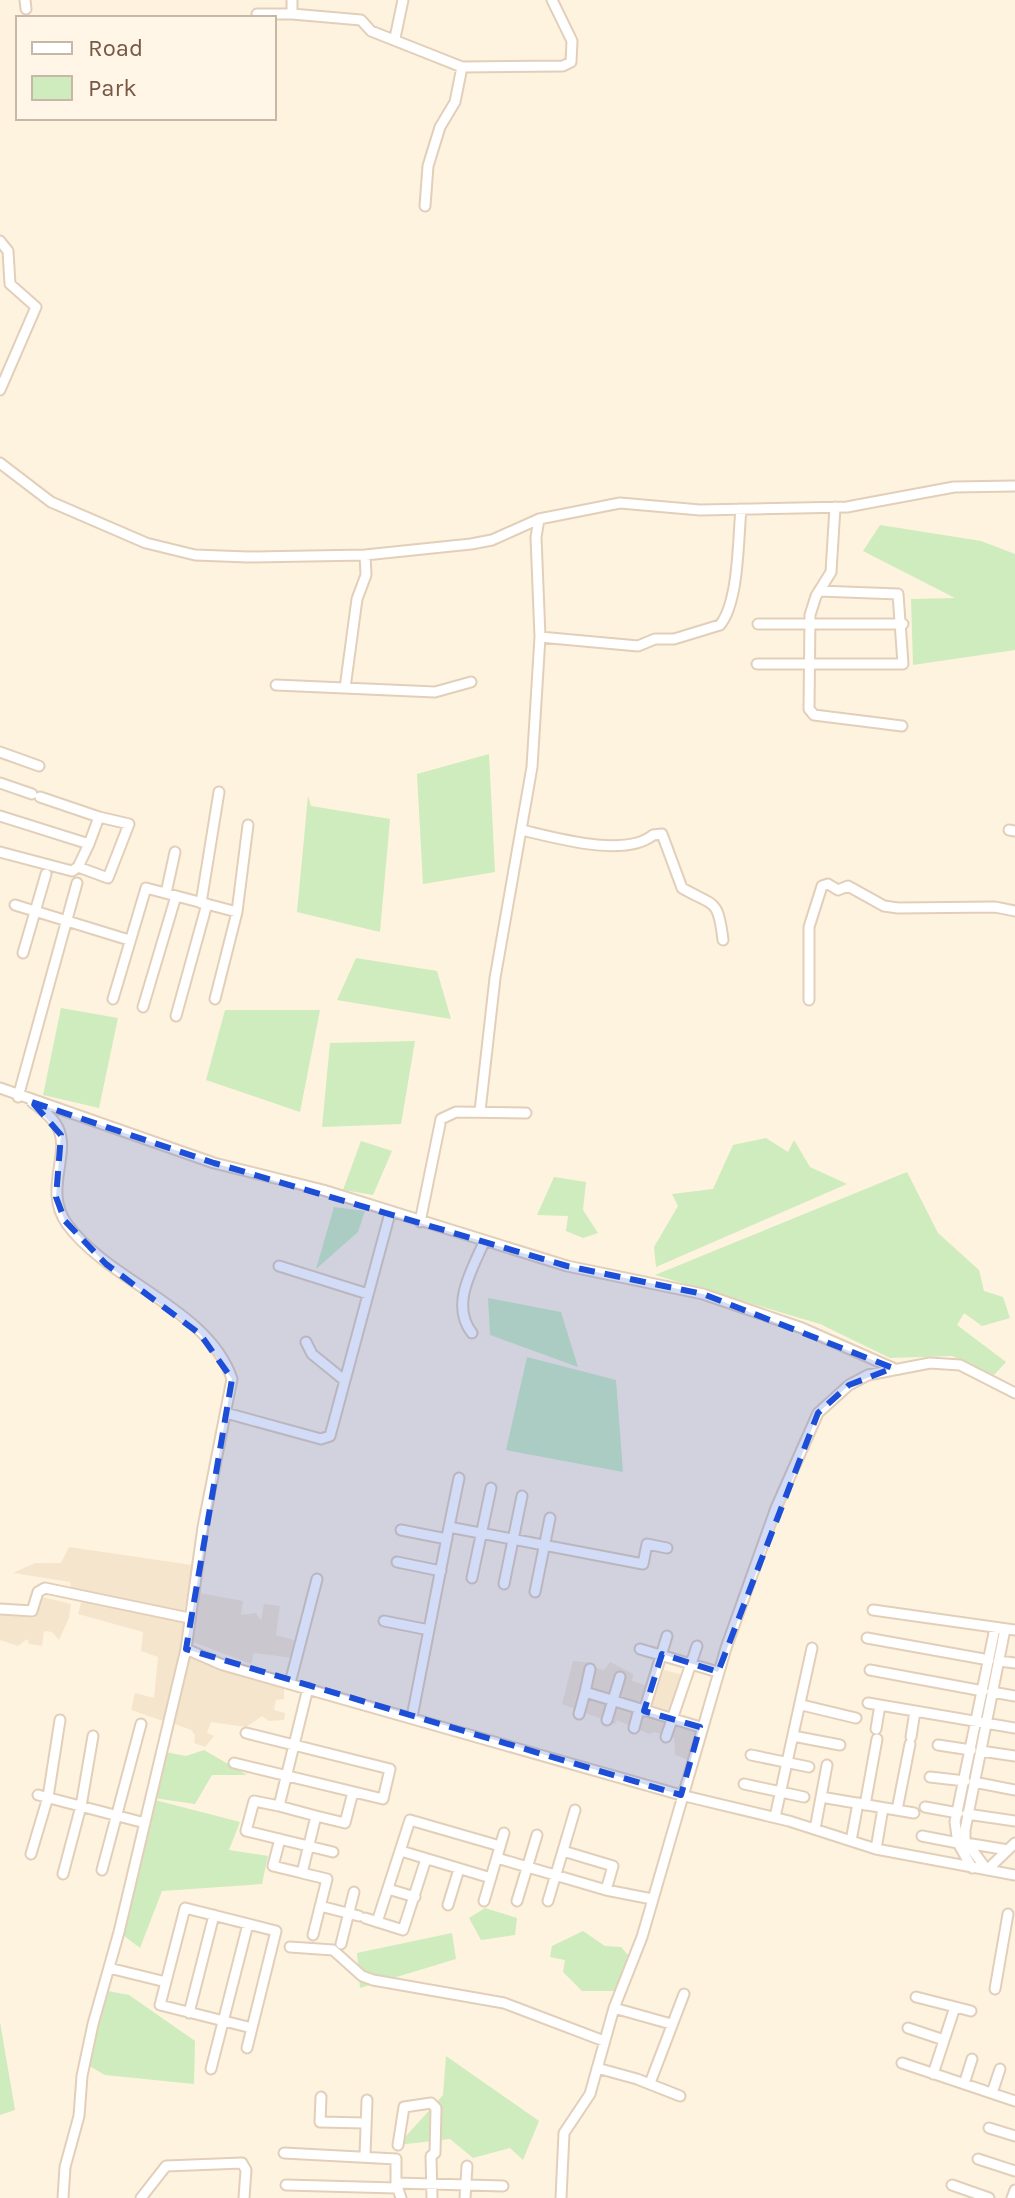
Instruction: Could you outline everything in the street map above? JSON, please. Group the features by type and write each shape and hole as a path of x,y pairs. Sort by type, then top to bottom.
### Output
{"street":[{"path":"292,0 292,14"},
{"path":"395,38 403,0"},
{"path":"257,14 361,20 371,31 462,67 567,65 574,55 572,41 552,0"},
{"path":"425,206 428,166 440,127 455,102 462,67"},
{"path":"0,241 8,251 10,284 36,307 0,390"},
{"path":"0,463 51,502 173,552 248,557 365,555 471,544 492,540 539,519 620,503 700,510 835,507 875,504 954,487 1015,486"},
{"path":"835,507 831,572 813,604 810,623 807,700 814,715 902,726"},
{"path":"540,637 638,646 655,639 679,638 720,625 727,614 735,574 741,509"},
{"path":"480,1111 495,978 522,830 535,735 540,637 536,537 539,519"},
{"path":"345,688 357,599 366,575 365,555"},
{"path":"757,664 903,664 903,624 900,598 895,592 819,591"},
{"path":"758,624 903,624"},
{"path":"276,685 435,692 471,682"},
{"path":"0,752 39,766"},
{"path":"0,783 99,817 129,824 108,878 78,867"},
{"path":"176,1016 204,903 219,792"},
{"path":"0,816 89,844"},
{"path":"0,852 72,871 78,867 99,817"},
{"path":"215,999 237,912 248,825"},
{"path":"522,830 579,842 631,845 662,834 682,888 707,898 718,908 723,940"},
{"path":"143,1007 171,895 175,852"},
{"path":"23,953 46,874"},
{"path":"18,1097 77,883"},
{"path":"809,1000 809,927 822,886 828,884 838,890 848,886 884,906 898,908 995,907 1015,911"},
{"path":"113,999 146,888 237,912"},
{"path":"15,905 129,940"},
{"path":"0,1088 32,1102 110,1125 214,1163 323,1190 567,1266 703,1294 802,1328 893,1368"},
{"path":"32,1102 53,1119 61,1135 56,1197 65,1221 106,1264 158,1297 216,1353 232,1379 186,1649 82,2076 79,2116 65,2167 63,2198"},
{"path":"420,1222 441,1119 456,1112 526,1113"},
{"path":"226,1413 326,1439 333,1432 344,1380 390,1213"},
{"path":"472,1333 464,1323 462,1300 484,1242"},
{"path":"279,1266 368,1294"},
{"path":"306,1342 312,1354 344,1380"},
{"path":"561,2198 564,2133 590,2094 614,2008 652,1899 718,1672 776,1508 818,1413 849,1385 893,1368 930,1363 960,1365 1015,1393"},
{"path":"412,1717 459,1478"},
{"path":"472,1578 491,1488"},
{"path":"504,1584 522,1496"},
{"path":"535,1592 550,1518"},
{"path":"449,1527 643,1564 647,1544 667,1548"},
{"path":"401,1530 447,1539"},
{"path":"397,1562 441,1571"},
{"path":"290,1683 317,1579"},
{"path":"0,1609 23,1613 32,1611 38,1592 45,1588 189,1618"},
{"path":"873,1610 1005,1629 994,1660 963,1813 965,1840 987,1870"},
{"path":"384,1621 429,1630"},
{"path":"634,1728 667,1636"},
{"path":"867,1638 1015,1663"},
{"path":"666,1737 697,1646"},
{"path":"775,1817 802,1705 812,1648"},
{"path":"186,1649 223,1665 681,1795 775,1817 876,1849 1015,1875"},
{"path":"640,1649 718,1672"},
{"path":"579,1714 590,1669"},
{"path":"870,1670 1015,1696"},
{"path":"607,1720 620,1677"},
{"path":"279,1806 308,1688"},
{"path":"585,1692 700,1727"},
{"path":"868,1703 1015,1728"},
{"path":"802,1705 856,1718"},
{"path":"851,1841 880,1705"},
{"path":"897,1810 915,1711"},
{"path":"31,1854 60,1720"},
{"path":"102,1870 141,1724"},
{"path":"234,1763 383,1799 390,1769 246,1733"},
{"path":"63,1874 81,1806 93,1736"},
{"path":"793,1736 840,1745"},
{"path":"938,1745 1015,1756"},
{"path":"751,1755 809,1767"},
{"path":"815,1829 827,1765"},
{"path":"930,1777 1015,1790"},
{"path":"744,1784 804,1797"},
{"path":"333,1852 246,1831 254,1801 345,1823 353,1792"},
{"path":"43,1796 145,1823"},
{"path":"821,1797 914,1813"},
{"path":"925,1807 1015,1821"},
{"path":"876,1849 883,1808"},
{"path":"548,1901 575,1810"},
{"path":"963,1813 955,1822 958,1843 972,1868"},
{"path":"302,1873 316,1816"},
{"path":"377,1922 410,1820 500,1846"},
{"path":"484,1901 504,1833"},
{"path":"517,1901 537,1835"},
{"path":"922,1836 958,1843"},
{"path":"280,1839 273,1866 327,1879 313,1935"},
{"path":"972,1844 1011,1846"},
{"path":"987,1870 1011,1846"},
{"path":"401,1851 491,1878"},
{"path":"563,1851 613,1866 606,1890"},
{"path":"497,1858 606,1890 652,1899"},
{"path":"320,1906 403,1930 426,1859"},
{"path":"448,1905 459,1869"},
{"path":"388,1889 415,1897"},
{"path":"341,1944 358,1916 354,1892"},
{"path":"247,2048 252,2028 276,1931 185,1908 160,2005 252,2028"},
{"path":"995,1989 1008,1914"},
{"path":"189,2013 214,1915"},
{"path":"211,2069 248,1924"},
{"path":"290,1947 333,1950 362,1976 373,1980 504,2003 604,2041"},
{"path":"109,1968 166,1982"},
{"path":"650,2083 684,1994"},
{"path":"916,1997 971,2011"},
{"path":"933,2074 955,2007"},
{"path":"614,2008 671,2024"},
{"path":"908,2028 944,2040"},
{"path":"964,2084 972,2059"},
{"path":"902,2063 1015,2101"},
{"path":"597,2068 650,2083 680,2096"},
{"path":"992,2093 1000,2069"},
{"path":"321,2097 320,2122 365,2123"},
{"path":"365,2155 367,2100"},
{"path":"401,2198 396,2185 397,2151 404,2107 431,2103 436,2108 432,2198"},
{"path":"989,2128 1015,2136"},
{"path":"284,2153 365,2155 397,2151"},
{"path":"978,2159 1015,2171"},
{"path":"141,2198 166,2166 242,2163 246,2170 244,2198"},
{"path":"465,2198 467,2166"},
{"path":"286,2185 466,2183 503,2186"},
{"path":"952,2185 989,2198"},
{"path":"304,2186 304,2198"},
{"path":"338,2186 339,2198"},
{"path":"1012,2198 1015,2190"}],"highlighted area":[{"path":"32,1102 214,1163 567,1266 703,1294 893,1368 849,1385 818,1413 718,1672 662,1654 644,1711 700,1727 681,1795 186,1649 232,1379 200,1334 106,1264 65,1221 56,1197 61,1135"}],"shaded area":[{"path":"69,1547 192,1565 184,1612 91,1594 71,1587 70,1582 13,1573 35,1563 61,1563"},
{"path":"199,1593 243,1601 241,1615 256,1613 261,1621 264,1604 280,1606 276,1635 297,1641 294,1658 254,1653 251,1664 193,1642"},
{"path":"43,1597 71,1604 69,1618 59,1640 52,1632 44,1631 42,1646 29,1644 27,1639 18,1646 0,1640 0,1615 35,1618"},
{"path":"82,1599 187,1621 166,1722 131,1710 135,1693 154,1698 158,1657 141,1651 143,1632 78,1614"},
{"path":"188,1654 284,1682 284,1699 276,1700 274,1710 285,1713 284,1720 269,1721 262,1716 246,1727 211,1722 207,1733 214,1736 205,1747 194,1743 195,1735 191,1730 175,1724"},
{"path":"573,1661 594,1663 595,1668 604,1670 610,1662 633,1674 632,1681 651,1687 660,1669 684,1675 670,1715 698,1726 689,1760 675,1755 674,1738 654,1732 649,1734 617,1720 615,1724 562,1704"}],"green space":[{"path":"880,525 981,541 1015,554 1015,650 913,665 911,599 955,598 863,551"},
{"path":"489,754 495,872 423,884 417,774"},
{"path":"308,796 311,806 390,819 380,932 297,912"},
{"path":"356,958 437,971 451,1019 337,1000"},
{"path":"61,1008 118,1018 99,1108 43,1095"},
{"path":"225,1010 320,1010 300,1112 206,1080"},
{"path":"415,1041 401,1124 322,1127 330,1043"},
{"path":"766,1138 788,1152 794,1140 810,1167 847,1184 656,1267 654,1247 678,1206 672,1194 713,1189 733,1145"},
{"path":"361,1141 392,1151 373,1195 343,1190"},
{"path":"907,1172 938,1233 979,1270 984,1291 1003,1297 1010,1318 982,1326 964,1313 957,1325 1006,1362 994,1375 952,1356 890,1358 820,1324 655,1275"},
{"path":"554,1177 586,1182 583,1210 598,1233 583,1238 566,1231 568,1216 537,1215"},
{"path":"334,1207 365,1211 358,1232 316,1269"},
{"path":"488,1298 561,1312 578,1367 490,1335"},
{"path":"527,1357 616,1380 623,1472 506,1450"},
{"path":"204,1750 247,1775 212,1775 195,1804 154,1798 165,1752 186,1756"},
{"path":"151,1799 240,1822 229,1850 268,1856 262,1884 162,1891 140,1948 119,1932"},
{"path":"485,1908 517,1918 515,1935 481,1940 469,1918"},
{"path":"583,1931 605,1946 621,1947 628,1955 623,1978 614,1991 582,1991 563,1972 565,1960 550,1957 552,1946"},
{"path":"452,1933 456,1959 360,1988 357,1953"},
{"path":"103,1990 129,1995 195,2041 194,2084 105,2075 86,2064"},
{"path":"0,2022 15,2110 0,2115"},
{"path":"446,2056 539,2121 523,2160 510,2148 473,2158 450,2139 398,2145 443,2095"}]}
